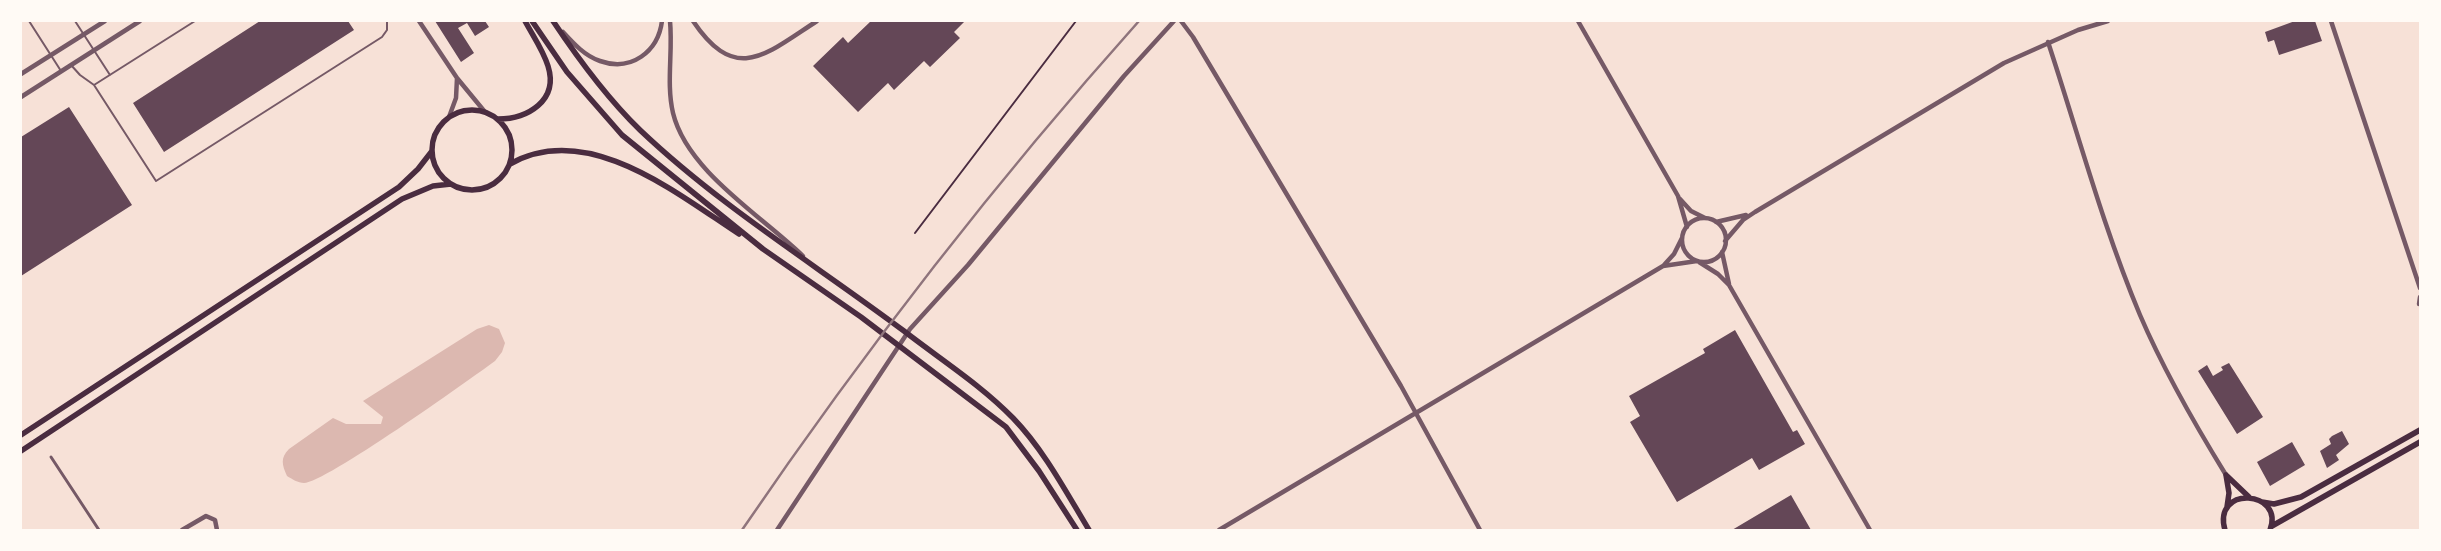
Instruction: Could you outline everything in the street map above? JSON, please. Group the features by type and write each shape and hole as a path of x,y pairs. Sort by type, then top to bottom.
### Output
{"main road":[{"path":"498,119 526,115 540,104 548,91 549,68 525,21"},
{"path":"532,21 567,72 622,136 763,249"},
{"path":"554,21 583,66 639,129 722,198 868,304 1012,417 1037,447 1090,530"},
{"path":"21,435 399,186 418,169 432,151 437,132 449,117 460,111 473,110 485,112 498,119 506,128 511,140 510,164 503,176 492,185 471,189 451,184 424,189 402,199 21,451"},
{"path":"432,151 434,164 441,175 451,184"},
{"path":"510,164 526,155 560,151 578,152 619,162 646,174 763,249 861,317 1006,426 1039,470 1077,530"},
{"path":"2226,475 2249,497 2274,504 2300,497 2420,430"},
{"path":"2262,502 2271,512 2271,528 2420,442"},
{"path":"2225,530 2223,519 2229,493 2226,475"},
{"path":"2226,509 2240,498 2249,497"}],"street":[{"path":"21,74 105,21"},
{"path":"21,97 140,21"},
{"path":"419,21 457,78 485,112"},
{"path":"554,21 575,45 589,56 612,64 638,60 649,52 657,41 662,21"},
{"path":"670,21 670,91 673,114 690,149 713,175 809,262"},
{"path":"693,21 707,42 716,50 741,59 756,57 769,52 817,21"},
{"path":"777,530 910,329 968,265 1124,76 1174,21"},
{"path":"1181,21 1193,37 1416,414 1480,530"},
{"path":"1578,21 1678,196 1687,227"},
{"path":"1663,266 1712,260 1722,252 1726,241 1743,220 1755,212 2004,63 2048,42 2108,21"},
{"path":"2331,21 2420,288"},
{"path":"2048,42 2112,242 2140,315 2174,387 2226,475"},
{"path":"449,117 456,98 457,78"},
{"path":"1678,196 1692,210 1716,222 1723,230 1726,241"},
{"path":"1716,222 1755,212"},
{"path":"1219,530 1663,266 1674,254 1687,227 1696,220 1707,219"},
{"path":"1683,236 1685,251 1718,274 1729,285 1870,530"},
{"path":"1722,252 1729,285"},
{"path":"2419,304 2420,297"},
{"path":"51,457 99,530"},
{"path":"182,530 206,516 215,520 217,530"}],"lane":[{"path":"29,21 61,71"},
{"path":"74,21 110,75"},
{"path":"94,85 195,21"},
{"path":"71,65 80,75 94,85 156,181 382,37 387,30 387,21"}],"path":[{"path":"915,233 1076,21"}],"shaded area":[{"path":"489,325 499,329 505,343 502,352 495,361 398,429 339,467 317,479 304,483 297,482 287,476 283,462 284,455 289,449 333,418 346,424 381,424 383,417 363,401 477,329"}],"building":[{"path":"260,21 348,21 354,30 164,152 133,103"},
{"path":"435,21 485,21 489,27 475,36 467,23 458,28 474,53 461,62"},
{"path":"871,21 965,21 954,32 960,38 930,67 924,61 894,90 888,83 858,112 813,66 843,37 848,43"},
{"path":"2295,21 2315,21 2322,41 2279,55 2274,40 2268,42 2265,32"},
{"path":"69,107 132,205 21,276 21,137"},
{"path":"1735,330 1793,432 1797,430 1805,444 1759,470 1752,458 1677,502 1630,422 1640,416 1629,396 1705,353 1703,349"},
{"path":"2229,363 2263,417 2237,434 2198,371 2207,365 2213,376 2223,370 2221,367"},
{"path":"2342,431 2349,444 2336,455 2339,460 2327,468 2320,451 2331,444 2329,439 2332,436"},
{"path":"2292,442 2305,465 2270,486 2257,462"},
{"path":"1791,495 1811,530 1732,530"}],"railway":[{"path":"742,530 835,398 932,269 1033,143 1139,21"}]}
